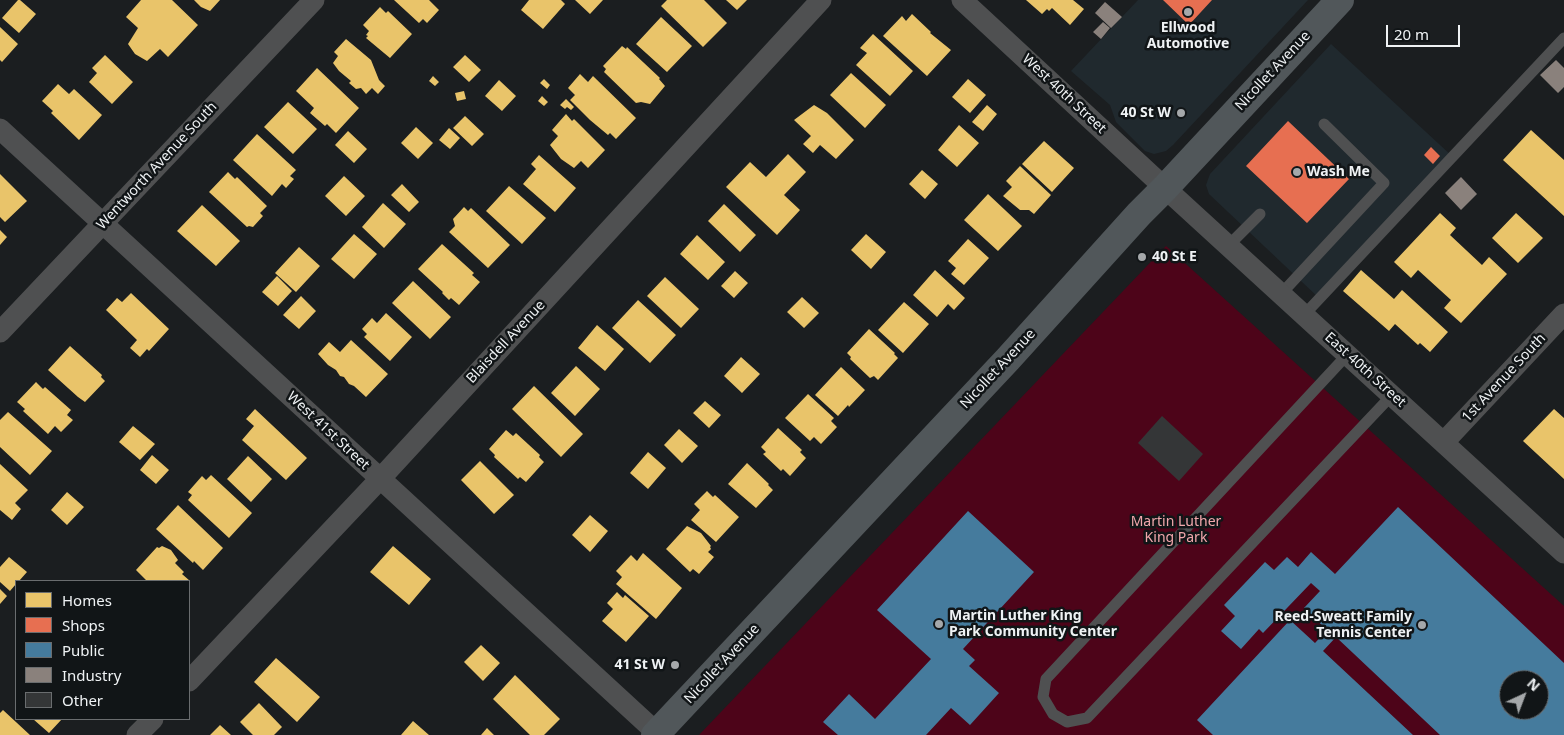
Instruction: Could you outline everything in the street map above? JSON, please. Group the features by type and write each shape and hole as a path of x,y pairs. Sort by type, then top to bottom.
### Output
{"main road":[{"name":"Nicollet Avenue","path":"656,734 1008,359 1139,214 1340,0"}],"street":[{"name":"Wentworth Avenue South","path":"0,332 314,0"},
{"name":"Blaisdell Avenue","path":"190,680 380,479 821,0"},
{"name":"West 40th Street","path":"967,1 1165,188"},
{"name":"West 41st Street","path":"0,129 656,734"},
{"name":"East 40th Street","path":"1165,188 1564,553"},
{"name":"1st Avenue South","path":"1444,442 1564,314"},
{"path":"137,735 152,720"}],"lane":[{"path":"1304,315 1564,38"},
{"path":"1281,294 1384,183 1324,124"},
{"path":"1228,246 1260,214"},
{"path":"1347,355 1046,679 1043,697 1053,714 1067,722 1087,718 1392,395"}],"shaded area":[{"path":"1138,0 1308,0 1173,145 1166,151 1154,154 1145,151 1116,122 1110,105 1071,71"},
{"path":"1331,44 1453,157 1320,299 1209,194 1206,185 1210,174"}],"green space":[{"name":"Martin Luther King Park","path":"1166,246 1564,606 1564,735 699,735"}],"building: Homes":[{"path":"18,0 36,14 19,33 2,18"},
{"path":"141,0 172,0 198,25 168,57 160,49 147,61 135,54 128,44 138,28 126,17"},
{"path":"194,0 220,0 210,11 201,7"},
{"path":"394,0 429,0 439,10 427,23 423,19 419,23"},
{"path":"529,0 561,0 565,4 543,29 521,10"},
{"path":"575,0 603,0 590,14"},
{"path":"667,0 704,0 727,23 703,47 661,6"},
{"path":"726,0 747,0 737,10"},
{"path":"1026,0 1073,0 1084,9 1070,25 1052,8 1049,11 1047,9 1042,14"},
{"path":"380,7 386,13 388,11 412,34 390,58 366,38 369,31 363,25"},
{"path":"912,14 930,33 951,50 927,76 883,36 902,16 906,21"},
{"path":"661,17 692,46 667,72 636,44"},
{"path":"0,27 18,44 2,62 0,60"},
{"path":"873,34 913,71 890,96 856,65 867,53 860,48"},
{"path":"346,39 371,60 379,80 385,86 378,94 372,88 366,94 361,88 356,89 349,83 351,81 333,63 338,56 334,52"},
{"path":"622,46 626,49 627,47 660,78 665,86 650,104 636,103 604,72 606,69 603,66"},
{"path":"105,55 133,82 112,104 89,82 97,73 92,68"},
{"path":"465,55 481,70 469,82 453,67"},
{"path":"317,68 359,108 336,133 327,124 325,126 310,113 314,108 296,91"},
{"path":"851,73 886,105 865,128 830,95"},
{"path":"580,74 588,82 593,76 636,118 616,139 590,120 570,100 575,95 568,88"},
{"path":"433,76 439,82 435,86 429,81"},
{"path":"544,79 550,85 547,89 540,83"},
{"path":"968,79 986,95 970,113 952,97"},
{"path":"499,80 516,96 502,111 485,96"},
{"path":"58,84 69,94 74,89 102,115 79,140 51,113 53,111 42,101"},
{"path":"464,91 466,99 457,101 455,93"},
{"path":"542,96 548,102 544,106 538,101"},
{"path":"566,99 574,107 571,110 567,107 565,109 560,105"},
{"path":"288,102 317,129 293,154 264,127"},
{"path":"814,105 827,113 854,140 836,159 820,145 813,153 803,144 811,136 794,120"},
{"path":"987,105 997,114 983,131 972,122"},
{"path":"566,114 572,121 574,119 605,150 588,168 581,161 574,168 561,159 550,145 558,136 552,130"},
{"path":"465,116 484,134 472,146 453,128"},
{"path":"959,125 979,143 957,167 938,150"},
{"path":"416,127 433,143 418,159 401,143"},
{"path":"449,128 460,138 450,149 439,140"},
{"path":"1531,130 1564,160 1564,216 1503,160"},
{"path":"348,131 367,149 354,163 335,145"},
{"path":"257,134 296,170 290,176 294,179 286,188 282,184 272,196 233,160"},
{"path":"1044,141 1074,168 1052,192 1022,164"},
{"path":"788,154 806,172 784,195 800,210 777,235 726,187 750,162 766,177"},
{"path":"539,155 576,188 555,212 523,184 536,169 531,164"},
{"path":"1020,166 1051,195 1034,214 1029,210 1020,210 1003,196 1012,187 1006,181"},
{"path":"922,170 938,184 925,199 909,184"},
{"path":"228,172 235,179 237,177 267,206 260,213 263,216 253,227 247,227 209,192"},
{"path":"0,174 27,201 5,222 0,217"},
{"path":"344,176 365,196 346,216 325,196"},
{"path":"402,184 419,202 409,212 391,195"},
{"path":"509,186 546,218 522,244 486,211"},
{"path":"988,194 1022,226 998,251 964,220"},
{"path":"383,203 406,224 384,248 362,227"},
{"path":"724,204 756,235 740,252 708,221"},
{"path":"202,205 240,241 216,266 177,231"},
{"path":"464,207 468,211 471,208 510,245 488,268 449,232 455,226 453,219"},
{"path":"1440,213 1456,228 1450,235 1482,265 1489,257 1507,274 1461,323 1444,308 1451,300 1418,270 1411,278 1394,262"},
{"path":"1516,213 1543,238 1518,263 1492,238"},
{"path":"0,230 7,237 0,245"},
{"path":"354,234 377,254 354,279 331,259"},
{"path":"866,234 886,252 871,269 851,250"},
{"path":"697,235 725,262 708,280 680,254"},
{"path":"968,239 989,258 964,285 951,274 956,268 948,261"},
{"path":"442,244 474,273 472,275 480,282 459,305 451,298 449,300 418,269"},
{"path":"299,247 320,266 296,292 275,273"},
{"path":"935,270 965,298 954,310 948,304 937,317 913,295"},
{"path":"1361,270 1394,299 1402,290 1448,332 1430,352 1420,343 1418,345 1395,324 1389,331 1343,291"},
{"path":"735,271 748,283 734,298 721,286"},
{"path":"277,276 292,291 278,306 262,292"},
{"path":"665,277 699,309 681,328 647,296"},
{"path":"413,281 451,317 430,339 392,303"},
{"path":"131,293 169,329 149,351 147,349 140,357 130,348 137,340 106,310 117,298 122,302"},
{"path":"301,296 316,311 299,329 283,315"},
{"path":"802,297 819,313 804,328 787,312"},
{"path":"638,300 676,335 650,363 612,328"},
{"path":"904,302 929,324 903,353 878,330"},
{"path":"386,313 412,337 390,361 364,337 367,334 362,329 372,318 377,323"},
{"path":"597,325 624,349 605,371 578,348"},
{"path":"869,329 898,358 878,380 874,376 870,378 850,359 851,357 847,353"},
{"path":"351,340 388,374 366,397 349,384 344,377 340,376 318,354 329,342 340,352"},
{"path":"70,346 102,375 101,377 105,381 85,402 48,370"},
{"path":"741,357 760,374 742,393 724,376"},
{"path":"576,366 600,389 575,416 551,393"},
{"path":"841,367 865,390 838,416 815,395"},
{"path":"36,382 43,389 45,387 71,410 67,415 73,420 61,432 55,426 48,434 23,411 25,409 17,402"},
{"path":"534,386 583,434 561,457 512,409"},
{"path":"808,394 834,418 831,421 837,427 821,444 814,437 810,441 785,418"},
{"path":"705,401 721,415 709,428 693,413"},
{"path":"255,409 307,458 286,480 242,440 254,426 246,419"},
{"path":"1554,409 1564,418 1564,479 1523,441"},
{"path":"8,412 52,451 30,475 0,447 0,420"},
{"path":"133,426 155,444 140,460 119,442"},
{"path":"778,428 802,450 800,452 806,458 790,476 783,469 781,471 763,454 766,452 761,447"},
{"path":"679,429 698,446 682,463 664,445"},
{"path":"506,430 513,436 516,433 540,455 539,457 544,462 526,482 520,477 518,479 494,457 495,455 489,449"},
{"path":"648,452 666,468 648,489 630,473"},
{"path":"152,455 169,470 156,484 140,470"},
{"path":"248,456 272,479 251,502 227,479"},
{"path":"480,461 514,495 494,514 461,480"},
{"path":"747,463 773,490 756,508 728,484"},
{"path":"0,464 28,490 15,503 21,509 12,520 0,510"},
{"path":"211,475 252,513 229,538 188,500 192,495 188,492 202,476 206,480"},
{"path":"707,491 713,497 715,495 739,517 716,542 691,520 700,510 694,504"},
{"path":"67,492 84,507 67,525 51,510"},
{"path":"178,505 223,548 203,570 156,529"},
{"path":"590,515 608,531 590,552 572,535"},
{"path":"687,526 701,533 711,546 708,552 714,557 699,574 693,569 690,572 666,549"},
{"path":"162,546 171,550 178,560 175,563 184,572 182,574 189,580 146,580 136,570 157,547"},
{"path":"393,546 431,579 409,605 370,572"},
{"path":"643,553 682,588 656,619 616,584 622,577 616,571 631,555 637,561"},
{"path":"9,557 27,572 20,580 15,580 15,585 10,591 0,582 0,567"},
{"path":"0,589 7,596 0,604"},
{"path":"617,592 623,598 625,595 649,616 626,642 602,621 613,609 607,603"},
{"path":"481,645 500,663 483,681 464,662"},
{"path":"276,658 320,697 297,722 254,682"},
{"path":"515,675 560,719 544,735 530,735 493,699"},
{"path":"259,703 282,727 274,735 253,735 240,722"},
{"path":"3,710 30,735 0,735 0,713"},
{"path":"34,720 61,720 49,733"},
{"path":"413,721 429,735 401,735"},
{"path":"220,725 231,735 210,735"},
{"path":"487,728 494,735 481,735"}],"building: Shops":[{"name":"Ellwood Automotive","path":"1163,0 1212,0 1189,25"},
{"name":"Wash Me","path":"1288,121 1349,179 1307,223 1246,166"},
{"path":"1431,147 1440,156 1433,164 1424,155"}],"building: Public":[{"name":"Reed-Sweatt Family Tennis Center","path":"1398,507 1564,663 1564,735 1440,735 1336,637 1323,651 1413,735 1213,735 1197,720 1290,620 1315,643 1327,630 1304,608 1320,591 1311,583 1263,633 1259,629 1241,649 1221,631 1235,616 1224,605 1265,562 1274,570 1287,557 1298,567 1311,552 1335,574"},
{"name":"Martin Luther King Park Community Center","path":"968,511 1034,572 963,649 975,660 969,666 999,693 970,725 951,708 926,735 838,735 823,722 849,694 875,719 931,659 877,610"}],"building: Industry":[{"path":"1105,2 1122,17 1111,28 1095,13"},
{"path":"1103,22 1110,28 1101,39 1093,32"},
{"path":"1556,60 1564,68 1564,87 1558,93 1540,75"},
{"path":"1461,177 1477,194 1461,210 1445,193"}],"building: Other":[{"path":"1162,416 1203,454 1179,481 1138,443"}],"place":[{"name":"Ellwood Automotive","path":"1188,12"},
{"name":"40 St W","path":"1181,113"},
{"name":"Wash Me","path":"1297,172"},
{"name":"40 St E","path":"1142,257"},
{"name":"Martin Luther King Park Community Center","path":"939,624"},
{"name":"Reed-Sweatt Family Tennis Center","path":"1422,625"},
{"name":"41 St W","path":"675,665"}]}
